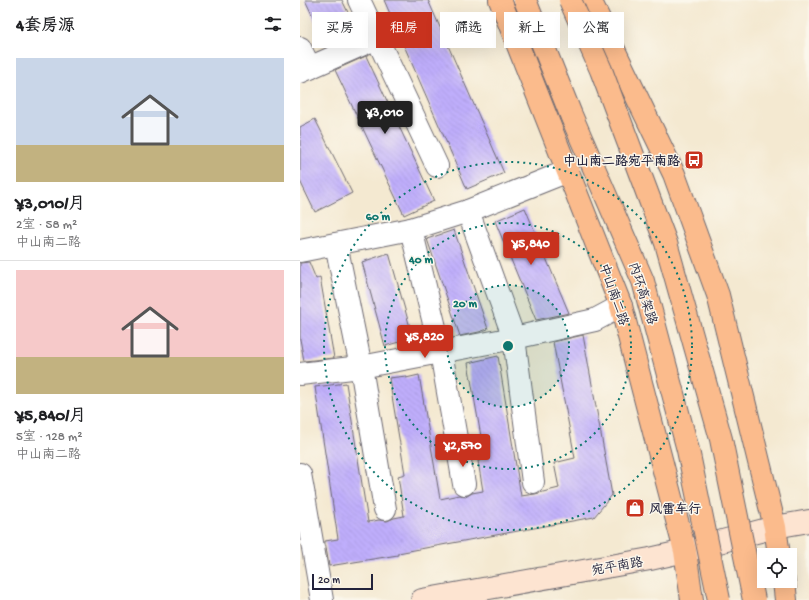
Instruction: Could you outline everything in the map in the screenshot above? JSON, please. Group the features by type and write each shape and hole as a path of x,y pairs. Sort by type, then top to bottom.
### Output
{"main road":[{"name":"中山南二路","path":"500,0 621,306 685,551 692,600"},
{"name":"内环高架路","path":"525,0 571,115 643,281 688,450 719,600"},
{"path":"570,0 601,70 666,243 721,439 754,600"},
{"path":"590,0 674,174 718,295 778,548"},
{"name":"宛平南路","path":"422,600 650,559 774,527 809,521"},
{"path":"785,588 786,600"}],"street":[{"path":"359,0 376,36"},
{"path":"300,48 305,70 376,38"},
{"path":"382,48 437,166"},
{"path":"300,251 411,229 468,211 568,171"},
{"path":"468,211 514,338 534,482"},
{"path":"411,229 441,352 464,484"},
{"path":"336,244 361,367 385,509"},
{"path":"300,374 361,367 514,338 595,320 621,306"},
{"path":"300,474 302,496 322,600"}],"building":[{"path":"305,0 342,0 348,12 312,12 312,15"},
{"path":"384,0 428,0 440,27 440,48 449,48 504,173 467,189 405,48 432,48 432,12 389,12"},
{"path":"366,56 434,201 404,215 335,70"},
{"path":"315,119 352,193 315,212 300,181 300,127"},
{"path":"525,208 569,313 536,320 495,221"},
{"path":"454,230 488,329 460,336 427,239"},
{"path":"389,253 413,338 385,346 362,262"},
{"path":"309,262 316,279 320,277 334,358 304,361 300,339 300,263"},
{"path":"583,335 612,495 594,517 398,553 398,555 329,566 325,541 338,539 315,387 346,383 368,522 379,520 387,521 404,516 398,476 405,474 389,378 406,376 406,378 419,375 440,499 459,495 467,496 472,493 483,491 478,461 485,459 468,363 498,356 521,496 535,494 559,488 554,463 575,458 553,342"}],"place":[{"name":"中山南二路宛平南路","path":"694,160"},
{"name":"风雷车行","path":"635,508"}]}
